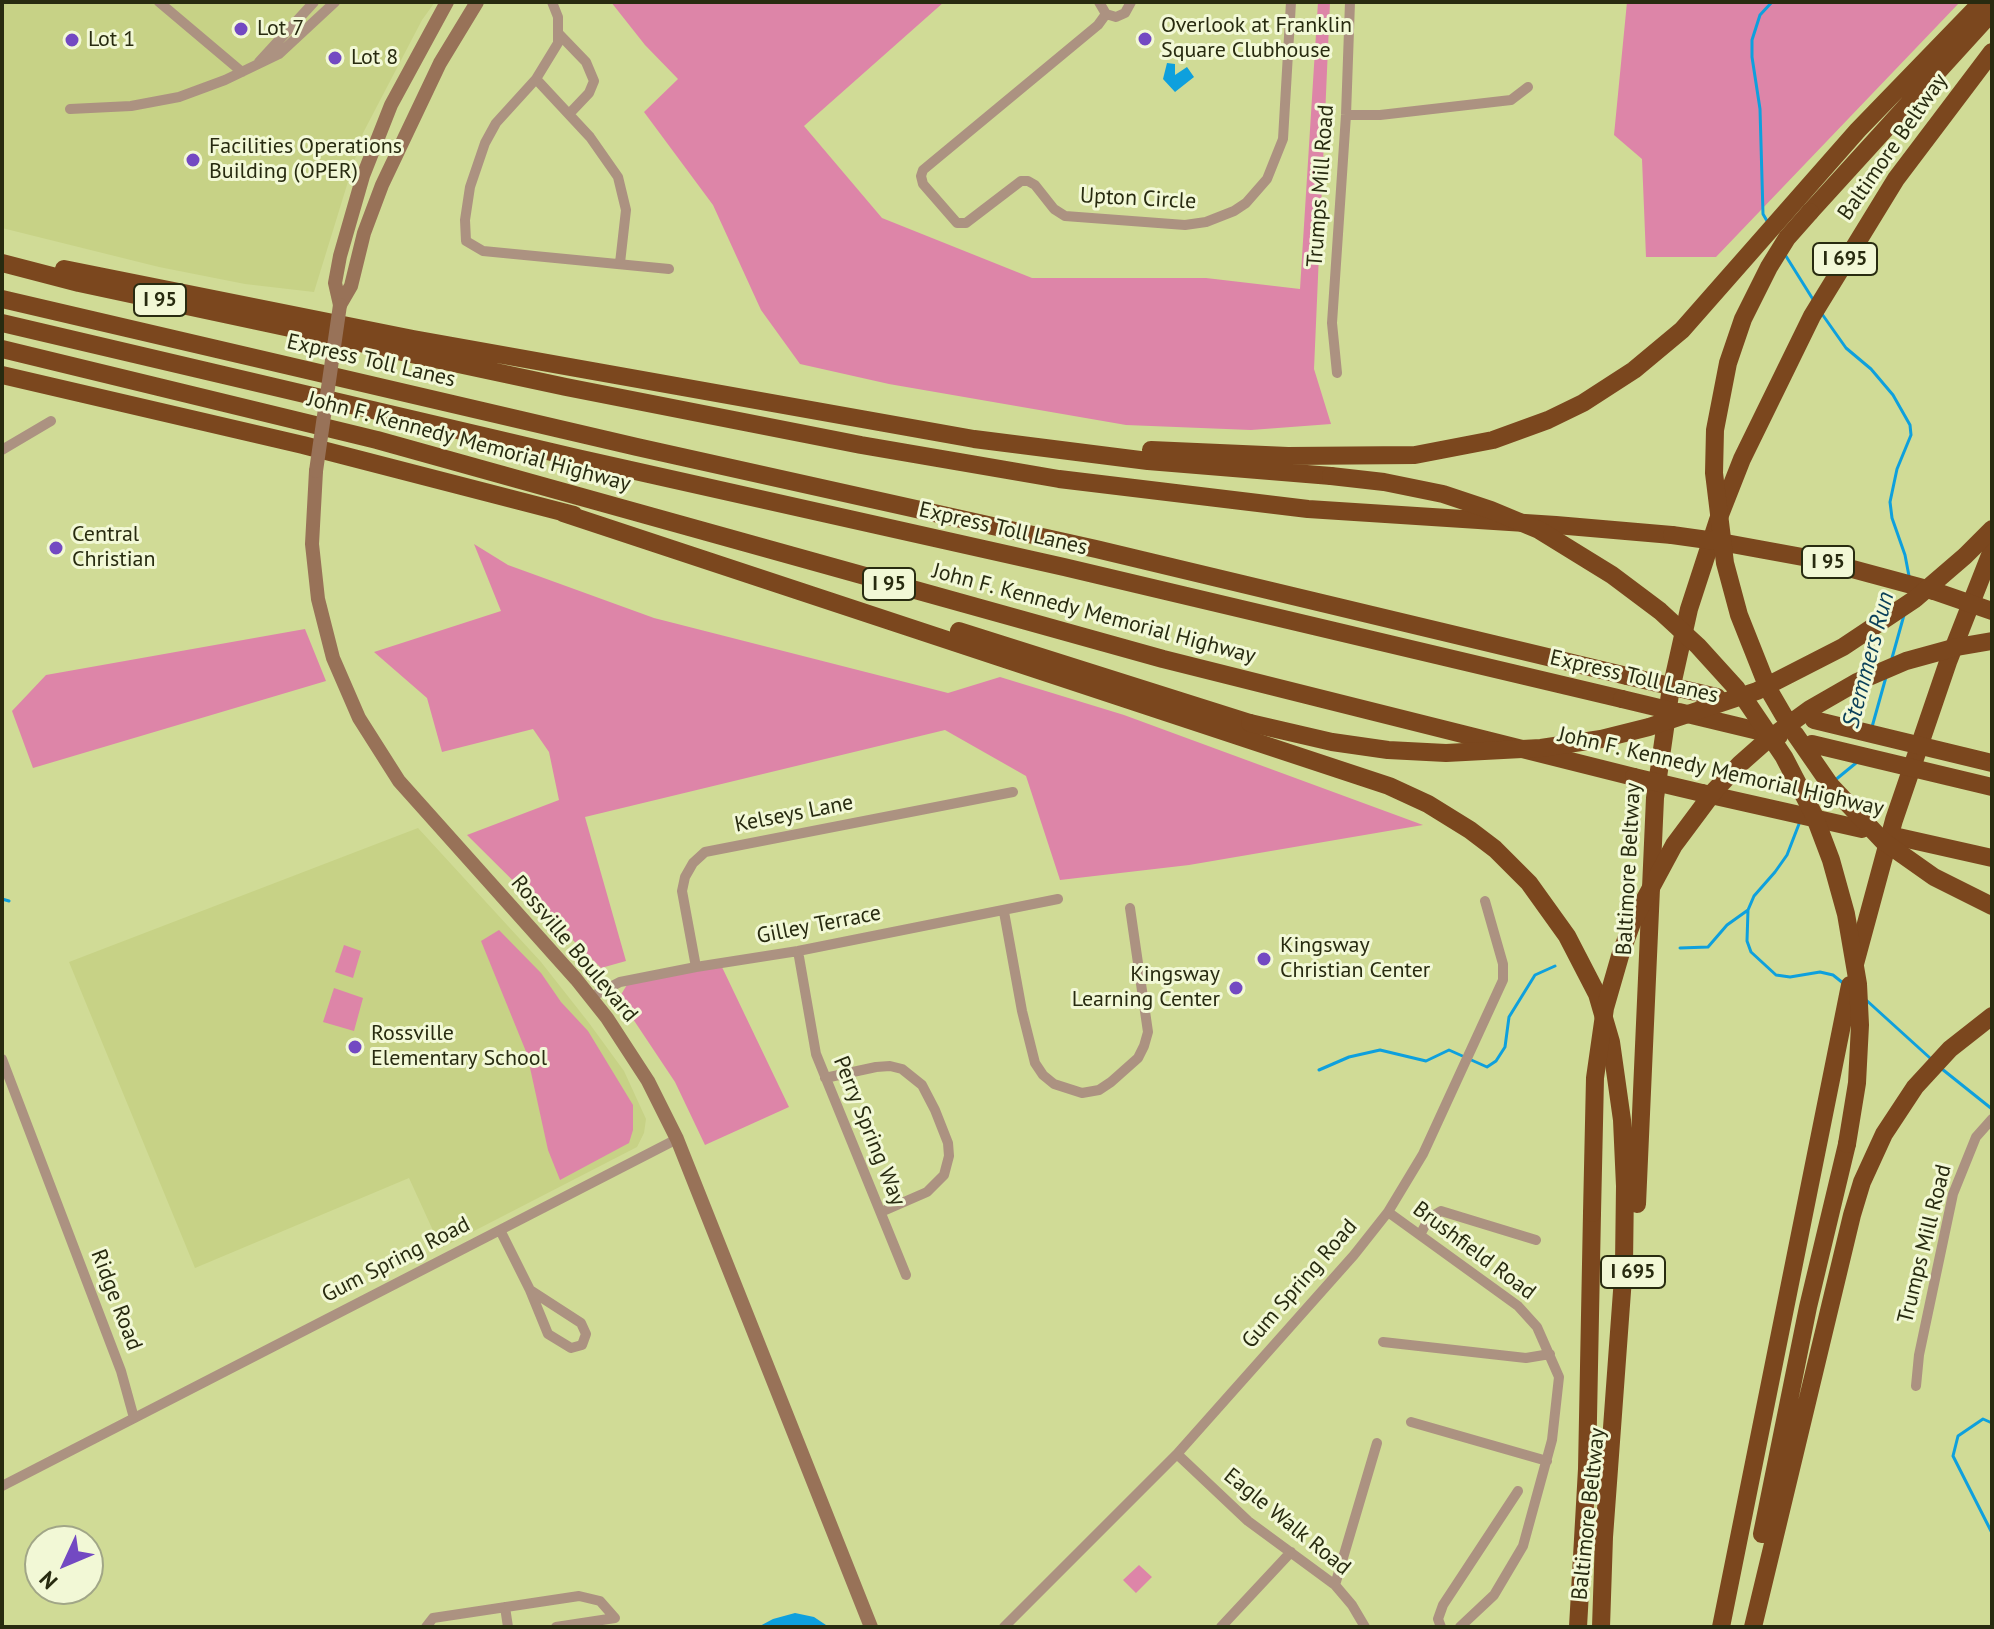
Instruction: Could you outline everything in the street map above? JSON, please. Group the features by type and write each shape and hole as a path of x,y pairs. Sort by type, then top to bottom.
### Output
{"highway":[{"path":"1982,2 1887,100 1802,207 1761,281 1734,342 1721,388 1715,430 1714,473 1720,536 1729,583 1751,649 1770,692 1795,734 1831,786 1868,826 1901,855 1950,887 1992,906"},
{"path":"898,424 1105,446 1247,455 1385,456 1447,450 1532,427 1615,384 1682,330 1744,258 1802,207 1992,12"},
{"name":"Baltimore Beltway","path":"1602,1627 1630,1317 1655,798 1664,729 1685,625 1735,475 1803,331 1896,179 1992,52"},
{"path":"2,262 103,275 465,349 974,439 1087,454 1384,482 1443,494 1539,530 1612,575 1660,611 1705,654 1746,701 1784,757 1814,815 1835,871 1858,984 1860,1025 1857,1083 1847,1144 1808,1307 1744,1627"},
{"name":"I 95","path":"2,262 79,283 409,355 937,459 1177,495 1296,508 1672,535 1819,560 1888,577 1992,611"},
{"name":"Express Toll Lanes","path":"2,299 637,447 1109,552 1992,763"},
{"name":"Express Toll Lanes","path":"2,323 577,458 1064,567 1992,787"},
{"name":"John F. Kennedy Memorial Highway","path":"2,349 390,444 1192,667 1634,777 1992,858"},
{"path":"2,375 303,445 641,533 1098,673 1250,723 1332,742 1388,750 1446,753 1541,748 1637,730 1711,708 1757,691 1843,647 1915,599 1992,529"},
{"path":"563,513 1389,786 1428,804 1470,830 1495,849 1529,883 1567,936 1597,994 1611,1042 1622,1120 1624,1264 1604,1537 1602,1627"},
{"path":"1721,1627 1844,1009 1871,897 1897,809 1957,638 1992,550"},
{"path":"1578,1627 1587,1457 1594,1087 1605,1008 1632,923 1674,845 1727,777 1766,741 1810,709 1857,682 1906,661 1992,641"},
{"path":"1753,1627 1857,1199 1884,1134 1915,1087 1959,1041 1992,1016"}],"main road":[{"name":"Rossville Boulevard","path":"447,2 391,105 363,176 335,283 340,305 316,471 312,544 318,599 333,658 359,718 399,781 591,997 635,1060 677,1139 871,1627"},
{"name":"Rossville Boulevard","path":"340,305 351,286 364,233 382,185 440,63 477,2"}],"street":[{"path":"159,2 242,72"},
{"path":"259,62 314,2"},
{"path":"70,109 131,106 200,90 279,54 335,2"},
{"path":"552,2 559,34 553,54 536,79 496,123 485,143 468,195 466,241 483,251 669,269"},
{"path":"1099,2 1106,14 1121,16 1129,9 1131,2"},
{"name":"Upton Circle","path":"1106,14 1098,25 923,170 923,184 957,223 966,223 1014,183 1021,181 1035,185 1054,209 1065,216 1185,225 1206,222 1234,211 1246,203 1267,179 1283,139 1291,2"},
{"name":"Trumps Mill Road","path":"1337,373 1332,323 1350,2"},
{"path":"559,34 586,62 594,81 589,93 570,113"},
{"path":"536,79 570,113 610,162 625,196 626,221 620,263"},
{"path":"1346,115 1380,115 1511,100 1528,87"},
{"path":"2,450 51,421"},
{"name":"Kelseys Lane","path":"696,967 682,891 693,863 705,852 1013,792"},
{"name":"Gilley Terrace","path":"591,997 620,982 1004,912 1058,899"},
{"name":"Gum Spring Road","path":"1004,1627 1177,1454 1354,1255 1388,1212 1423,1154 1503,980 1503,964 1485,901"},
{"path":"1004,912 1035,1063 1054,1084 1082,1093 1099,1090 1138,1058 1148,1032 1130,908"},
{"name":"Perry Spring Way","path":"798,951 816,1054 906,1275"},
{"name":"Ridge Road","path":"2,1059 121,1371 134,1418"},
{"path":"825,1078 876,1067 902,1069 922,1085 935,1110 948,1143 949,1156 944,1175 927,1192 881,1212"},
{"name":"Trumps Mill Road","path":"1916,1386 1919,1355 1953,1194 1976,1137 1992,1119"},
{"name":"Gum Spring Road","path":"134,1418 677,1139"},
{"path":"1420,1235 1429,1218 1441,1211 1536,1240"},
{"name":"Brushfield Road","path":"1388,1212 1518,1306 1537,1327 1559,1377 1559,1395 1547,1461 1531,1521 1515,1564 1494,1595 1460,1627"},
{"path":"500,1230 548,1334 571,1348 582,1345 586,1334 581,1323 530,1290"},
{"path":"1383,1342 1526,1358 1550,1354"},
{"path":"2,1486 134,1418"},
{"path":"1411,1422 1547,1461"},
{"path":"1335,1585 1377,1443"},
{"name":"Eagle Walk Road","path":"1177,1454 1248,1521 1335,1585 1365,1627"},
{"path":"1441,1627 1438,1619 1443,1605 1518,1491"},
{"path":"1221,1627 1291,1552"},
{"path":"426,1627 433,1618 587,1596 600,1601 619,1622"},
{"path":"505,1607 508,1627"},
{"path":"556,1627 619,1622"}],"shaded area":[{"path":"2,2 435,2 422,20 363,133 314,292 245,284 159,267 2,228"},
{"path":"611,2 944,2 804,126 882,218 1032,278 1206,278 1300,289 1318,2 1330,2 1314,369 1331,424 1251,430 1126,425 889,384 800,364 761,310 713,205 644,112 678,79 645,45"},
{"path":"1627,2 1960,2 1716,257 1646,257 1642,159 1614,135"},
{"path":"474,544 508,565 654,618 948,693 1000,677 1124,715 1423,825 1189,865 1060,880 1026,776 945,730 585,817 626,961 601,968 467,835 559,800 549,752 533,729 442,752 427,698 374,652 501,611"},
{"path":"305,629 326,681 33,768 12,711 46,675"},
{"name":"Rossville Elementary School","path":"418,828 541,962 624,1071 646,1119 637,1147 441,1248 409,1178 195,1268 69,962"},
{"path":"499,930 541,973 561,1002 588,1031 633,1105 633,1130 629,1143 560,1180 548,1150 527,1054 481,941"},
{"path":"344,945 361,951 353,978 335,972"},
{"path":"721,965 789,1107 705,1145 675,1082 619,998 631,978"},
{"path":"334,988 363,998 354,1031 323,1022"},
{"path":"1139,1565 1152,1577 1136,1593 1123,1580"}],"water":[{"path":"1167,63 1175,64 1175,75 1187,67 1194,77 1175,92 1163,79"},
{"path":"795,1613 814,1617 829,1627 758,1627 773,1619"}],"waterway":[{"name":"Stemmers Run","path":"1767,221 1763,214 1760,109 1752,40 1760,15 1772,2"},
{"name":"Stemmers Run","path":"1784,253 1814,301"},
{"name":"Stemmers Run","path":"1822,314 1846,348 1871,369 1893,395 1910,425 1911,435 1897,469 1890,502 1909,576"},
{"name":"Stemmers Run","path":"1892,658 1904,615"},
{"name":"Stemmers Run","path":"1872,727 1886,677"},
{"name":"Stemmers Run","path":"1834,781 1856,763"},
{"name":"Stemmers Run","path":"1814,801 1825,788"},
{"name":"Stemmers Run","path":"1799,824 1787,855 1754,896 1748,910 1747,941 1751,952 1776,975 1790,977 1820,972 1833,975 1843,983"},
{"path":"2,899 9,901"},
{"path":"1680,948 1708,947 1727,925 1748,910"},
{"path":"1319,1070 1349,1057 1380,1050 1426,1061 1449,1050 1487,1067 1496,1061 1505,1047 1509,1017 1535,975 1555,966"},
{"name":"Stemmers Run","path":"1865,999 1930,1058"},
{"name":"Stemmers Run","path":"1942,1069 1992,1109"},
{"name":"Stemmers Run","path":"1992,1423 1983,1419 1958,1436 1953,1456 1992,1533"}],"place":[{"name":"Lot 7","path":"241,29"},
{"name":"Overlook at Franklin Square Clubhouse","path":"1145,39"},
{"name":"Lot 1","path":"72,40"},
{"name":"Lot 8","path":"335,58"},
{"name":"Facilities Operations Building (OPER)","path":"193,160"},
{"name":"Central Christian","path":"56,548"},
{"name":"Kingsway Christian Center","path":"1264,959"},
{"name":"Kingsway Learning Center","path":"1236,988"},
{"name":"Rossville Elementary School","path":"355,1047"}]}
